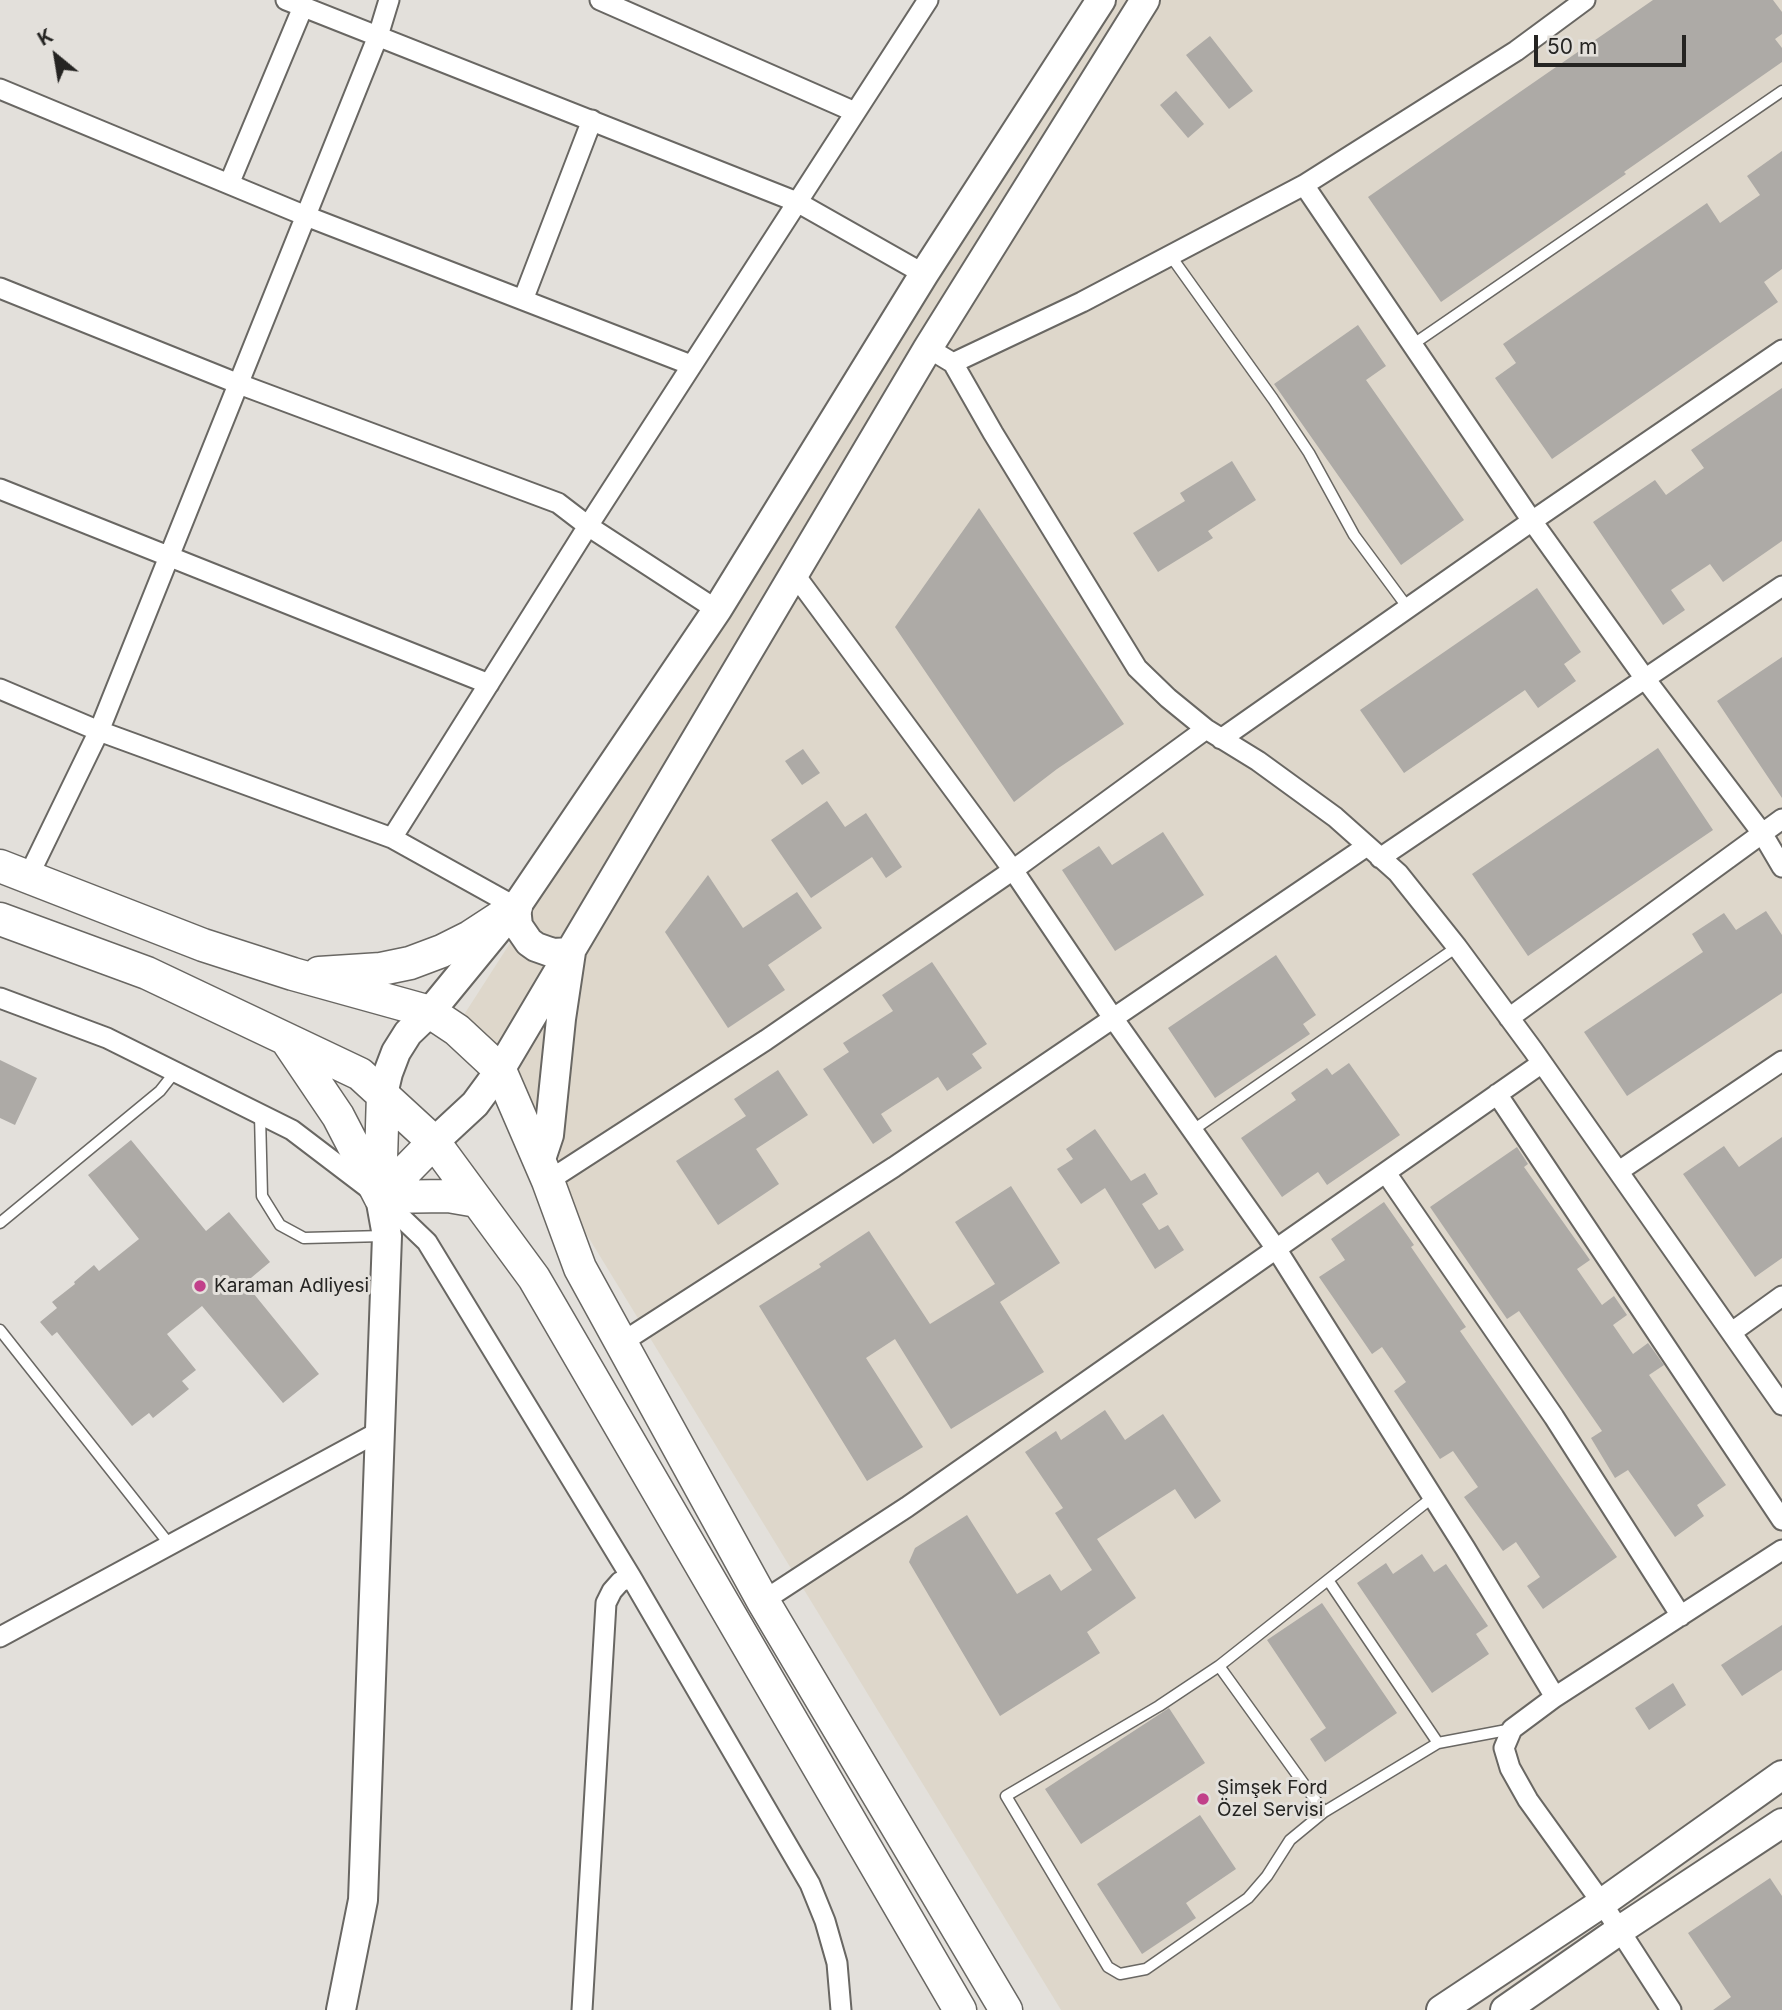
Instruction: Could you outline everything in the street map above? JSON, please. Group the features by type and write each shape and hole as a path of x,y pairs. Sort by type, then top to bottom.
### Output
{"main road":[{"path":"341,2010 363,1900 387,1236 380,1197 383,1094 388,1073 396,1052 408,1033 430,1012 516,907 717,610 925,274 1101,0"},
{"path":"380,1197 475,1104 500,1070 928,348 1145,0"},
{"path":"14,872 203,945 383,1001 430,1012 457,1030 500,1070 544,1172 580,1268 763,1601 1006,2010"},
{"path":"516,907 518,926 529,942 553,953 571,952"},
{"path":"293,974 354,972 410,963 470,937 516,907"},
{"path":"0,919 147,973 360,1074 434,1142 534,1278 960,2010"},
{"path":"544,1172 571,952"},
{"path":"285,1037 338,1116 380,1197"},
{"path":"380,1197 448,1196 477,1201"},
{"path":"1441,2010 1602,1903 1782,1775"},
{"path":"1505,2010 1620,1930 1781,1825"}],"street":[{"path":"14,872 99,731 378,36 389,0"},
{"path":"600,0 855,112"},
{"path":"392,838 588,526 928,0"},
{"path":"953,363 1082,302 1304,185 1516,51 1586,0"},
{"path":"229,184 294,3 797,202 925,274"},
{"path":"0,89 306,216 691,365"},
{"path":"523,300 592,120"},
{"path":"1304,185 1532,521 1646,680 1762,832 1782,867"},
{"path":"0,288 239,384 558,503 588,526 717,610"},
{"path":"928,348 953,363 1137,668 1168,698 1214,734 1258,761 1335,817 1398,873 1457,947 1542,1063 1782,1405"},
{"path":"544,1172 766,1040 1214,734 1408,608 1782,350"},
{"path":"0,489 489,684"},
{"path":"795,575 1013,870 1113,1018 1277,1250 1433,1497 1555,1698"},
{"path":"621,1343 894,1167 1113,1018 1646,680 1782,586"},
{"path":"0,689 99,731 392,838 516,907"},
{"path":"1509,1018 1782,819"},
{"path":"0,998 107,1038 292,1130 380,1197 427,1242 631,1577 810,1884 825,1921 837,1963 841,2010"},
{"path":"1619,1171 1782,1061"},
{"path":"763,1601 907,1507 1542,1063"},
{"path":"1497,1094 1782,1520"},
{"path":"1386,1173 1555,1417 1681,1616"},
{"path":"1732,1332 1782,1296"},
{"path":"0,1637 380,1431"},
{"path":"1671,2010 1602,1903 1528,1800 1510,1768 1504,1748 1513,1729 1555,1698 1782,1550"},
{"path":"582,2010 606,1604 620,1582 631,1577"}],"lane":[{"path":"1412,345 1782,91"},
{"path":"1170,255 1273,399 1309,453 1354,534 1408,608"},
{"path":"1193,1130 1457,947"},
{"path":"0,1223 160,1091 175,1072"},
{"path":"260,1114 262,1196 280,1225 304,1238 387,1236"},
{"path":"0,1330 170,1545"},
{"path":"1433,1497 1219,1666 1159,1706 1006,1796 1108,1967 1120,1973 1146,1969 1248,1898 1267,1876 1290,1840 1324,1812 1438,1743 1513,1729"},
{"path":"1328,1580 1438,1743"},
{"path":"1219,1666 1324,1812"}],"shaded area":[{"path":"1117,0 1782,0 1782,2010 1061,2010 458,1024"}],"building":[{"path":"1653,0 1773,0 1782,12 1782,34 1775,39 1782,48 1782,62 1441,302 1368,197"},
{"path":"1210,36 1253,91 1229,109 1186,55"},
{"path":"1176,91 1204,124 1188,138 1160,105"},
{"path":"1782,151 1782,269 1764,282 1778,302 1552,459 1495,378 1516,363 1503,344 1707,203 1720,223 1760,195 1747,176"},
{"path":"1358,325 1386,366 1366,380 1464,520 1401,565 1274,384"},
{"path":"1782,388 1782,541 1723,582 1710,564 1671,590 1685,610 1663,625 1593,522 1655,480 1666,495 1704,468 1691,450"},
{"path":"1232,461 1256,500 1208,531 1213,538 1158,572 1133,533 1185,501 1180,493"},
{"path":"979,508 1124,724 1014,802 895,627"},
{"path":"1537,588 1581,652 1564,664 1576,681 1538,708 1525,690 1404,773 1360,710"},
{"path":"1782,657 1782,798 1717,701"},
{"path":"1658,748 1713,830 1528,956 1472,874"},
{"path":"803,749 820,773 802,785 785,761"},
{"path":"827,801 845,827 866,813 902,867 886,878 872,857 811,898 771,840"},
{"path":"1163,832 1204,895 1115,951 1062,870 1099,846 1112,865"},
{"path":"708,875 743,928 797,892 822,928 768,965 785,990 728,1028 665,932"},
{"path":"1766,911 1782,935 1782,993 1627,1096 1584,1032 1703,952 1692,934 1724,913 1736,930"},
{"path":"1276,955 1316,1015 1303,1024 1310,1034 1215,1098 1168,1028"},
{"path":"932,962 987,1044 972,1054 982,1068 947,1091 938,1077 881,1114 892,1131 873,1144 823,1069 849,1052 843,1043 893,1011 882,995"},
{"path":"0,1060 37,1078 15,1125 0,1118"},
{"path":"1349,1063 1400,1135 1327,1185 1318,1172 1282,1197 1241,1138 1296,1100 1291,1093 1327,1068 1332,1075"},
{"path":"778,1070 808,1115 756,1149 779,1184 718,1225 676,1161 746,1116 734,1099"},
{"path":"1095,1129 1131,1181 1145,1173 1158,1194 1142,1204 1159,1230 1168,1225 1184,1250 1155,1269 1105,1188 1081,1204 1057,1169 1073,1159 1066,1149"},
{"path":"1782,1137 1782,1258 1755,1277 1683,1174 1724,1146 1739,1167"},
{"name":"Karaman Adliyesi","path":"131,1140 206,1231 229,1212 270,1262 245,1283 319,1374 283,1403 202,1306 167,1334 196,1370 182,1381 189,1389 153,1418 149,1413 132,1426 57,1332 52,1336 40,1322 57,1308 52,1302 94,1265 99,1271 139,1239 88,1175"},
{"path":"1517,1147 1528,1164 1524,1167 1590,1260 1577,1269 1602,1305 1614,1296 1627,1315 1613,1325 1633,1354 1648,1343 1664,1365 1649,1375 1726,1485 1697,1505 1704,1516 1675,1537 1628,1470 1615,1478 1591,1438 1602,1431 1519,1311 1507,1319 1430,1207"},
{"path":"1011,1186 1060,1263 1000,1302 1044,1372 951,1429 895,1339 866,1358 923,1447 867,1481 759,1306 821,1267 819,1264 869,1231 930,1324 995,1284 955,1222"},
{"path":"1384,1202 1414,1245 1411,1247 1466,1327 1460,1331 1617,1557 1543,1609 1527,1586 1540,1577 1516,1542 1503,1551 1464,1497 1478,1487 1453,1451 1440,1459 1394,1391 1406,1382 1382,1347 1372,1354 1319,1277 1345,1260 1331,1239"},
{"path":"1105,1410 1125,1440 1163,1414 1221,1501 1195,1519 1175,1489 1097,1539 1136,1598 1087,1632 1100,1653 1000,1716 909,1562 915,1548 967,1515 1017,1594 1050,1574 1061,1591 1092,1570 1055,1513 1063,1508 1025,1452 1056,1431 1061,1440"},
{"path":"1422,1554 1434,1572 1446,1564 1488,1626 1476,1634 1489,1654 1432,1693 1357,1583 1386,1563 1393,1574"},
{"path":"1322,1603 1397,1713 1325,1762 1310,1739 1326,1728 1267,1640"},
{"path":"1782,1625 1782,1670 1742,1696 1721,1665"},
{"path":"1673,1683 1686,1705 1649,1730 1635,1708"},
{"path":"1169,1708 1205,1763 1081,1844 1045,1789"},
{"path":"1200,1815 1236,1869 1186,1903 1196,1918 1142,1954 1097,1884"},
{"path":"1770,1878 1782,1896 1782,2010 1713,2010 1731,1997 1688,1933"}],"place":[{"name":"Karaman Adliyesi","path":"200,1286"},
{"name":"Şimşek Ford Özel Servisi","path":"1203,1799"}]}
